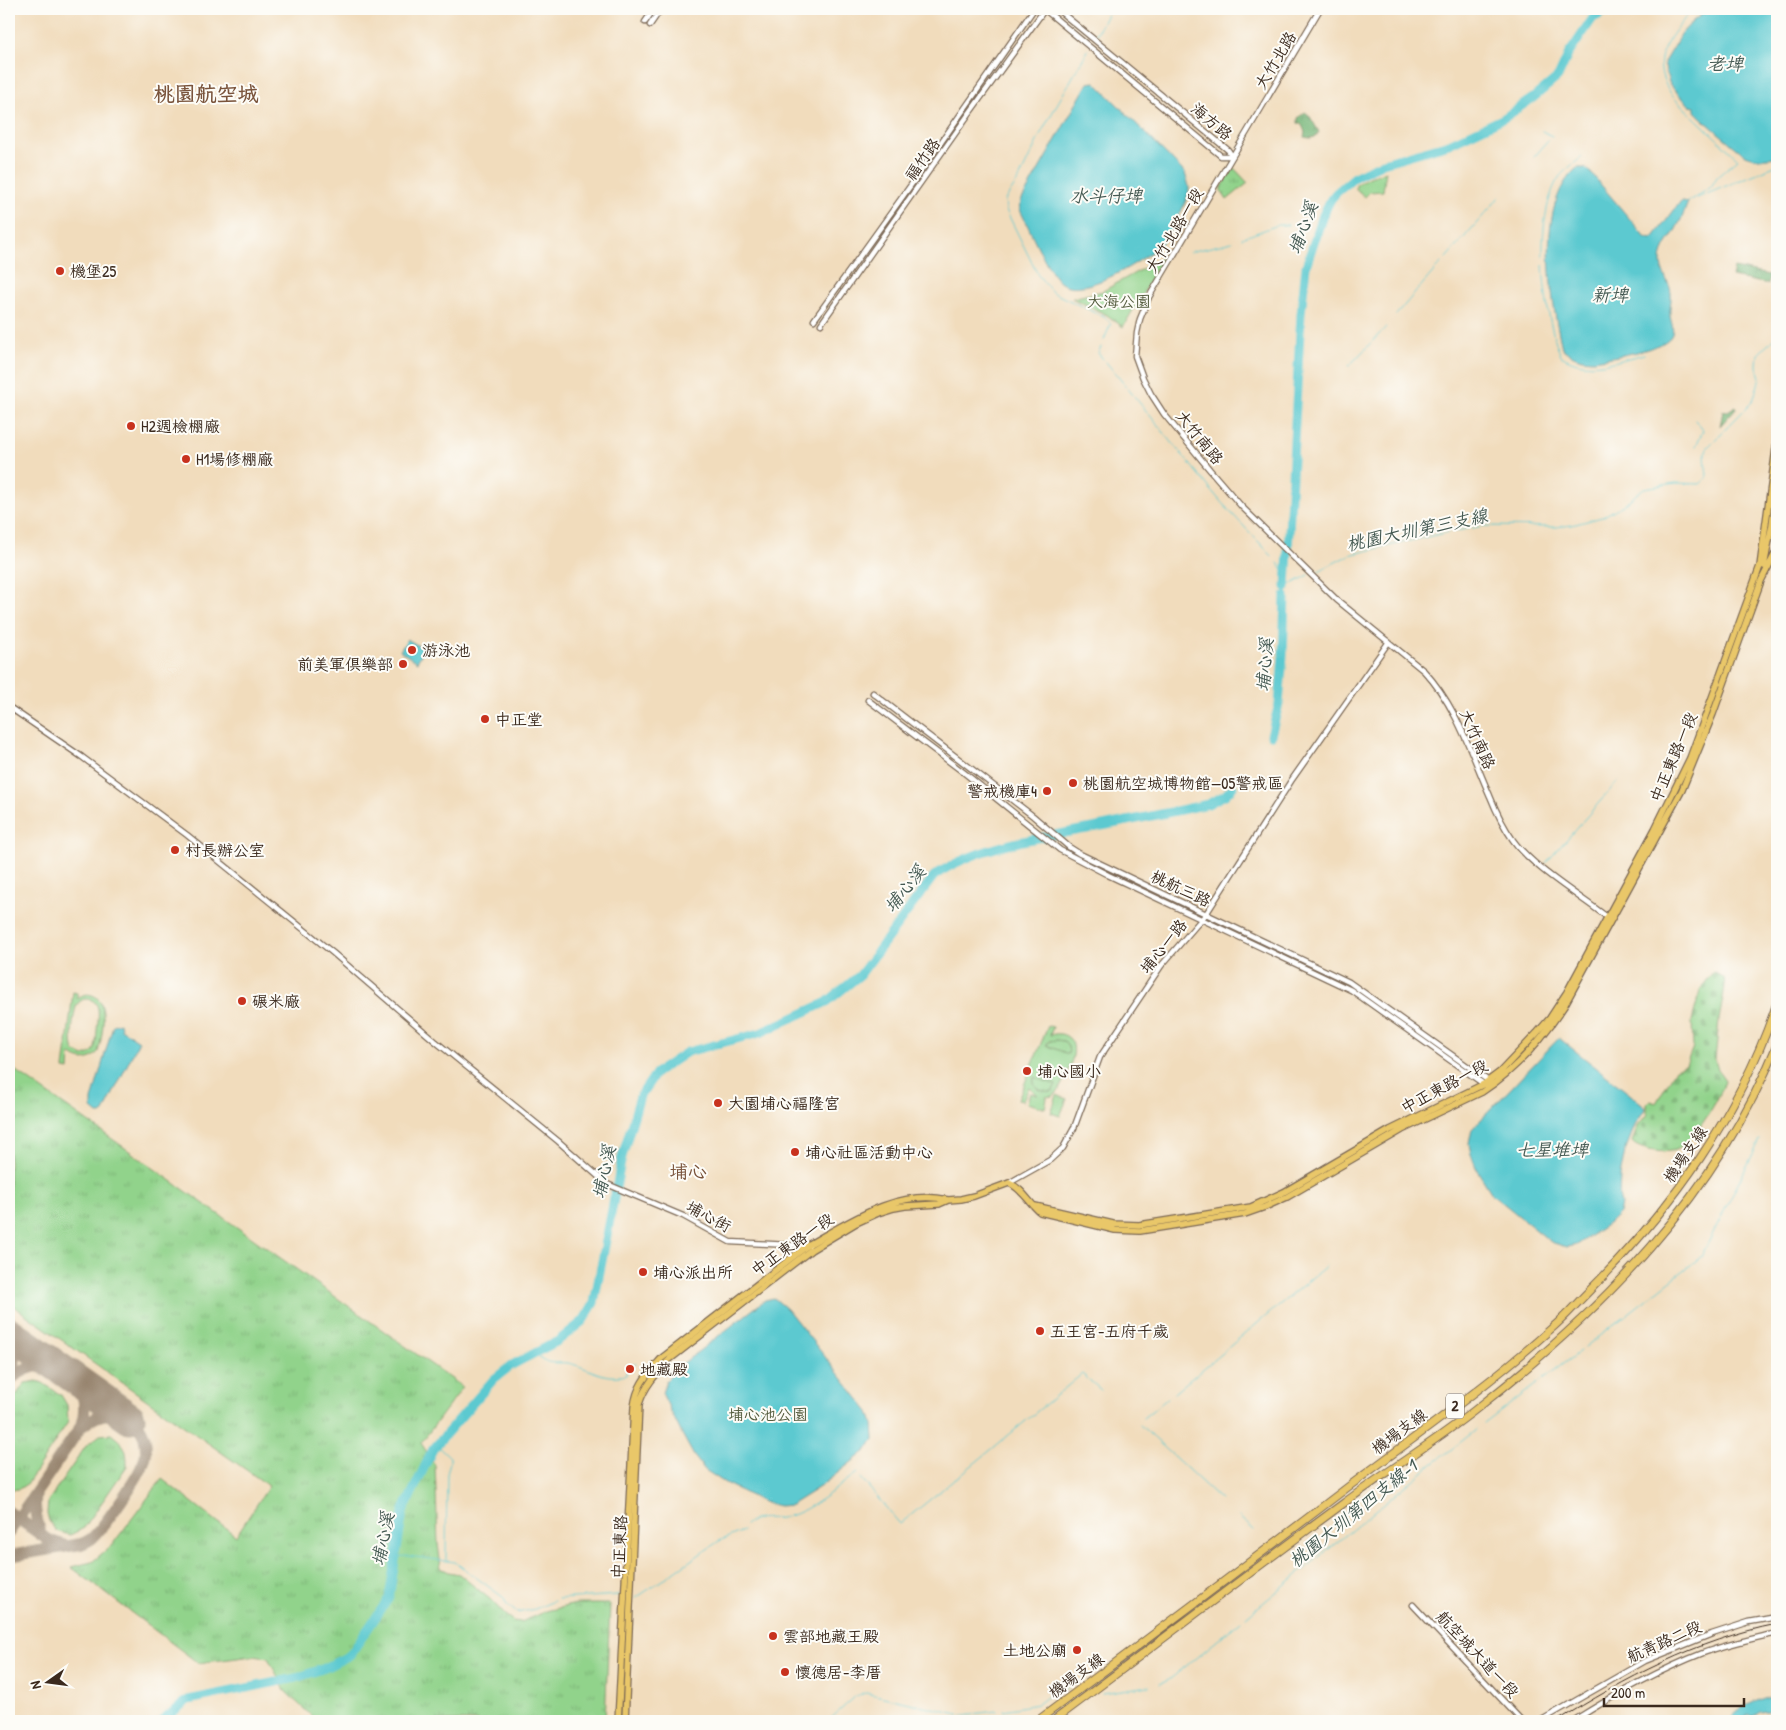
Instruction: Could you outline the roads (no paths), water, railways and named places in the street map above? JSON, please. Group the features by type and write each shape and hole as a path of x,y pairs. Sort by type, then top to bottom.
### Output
{"highway":[{"name":"機場支線","path":"1037,1721 1156,1634 1487,1382 1552,1328 1622,1258 1690,1176 1739,1092 1777,1003"},
{"name":"機場支線","path":"1053,1721 1346,1502 1474,1411 1554,1346 1627,1275 1660,1238 1698,1188 1728,1144 1777,1045"}],"main road":[{"name":"中正東路一段","path":"1032,1205 1113,1224 1131,1225 1191,1218 1251,1207 1284,1192 1397,1127 1489,1084 1554,1012 1574,980 1655,829 1690,758 1760,566 1777,441"},
{"name":"中正東路一段","path":"1753,602 1758,579 1766,561 1775,527 1777,487"},
{"path":"1767,518 1775,527"},
{"name":"中正東路一段","path":"1760,566 1776,553"},
{"name":"中正東路一段","path":"1032,1205 1040,1212 1115,1230 1140,1231 1245,1214 1287,1196 1506,1073 1554,1021 1571,995 1682,790 1713,714 1761,581 1776,553"},
{"name":"中正東路一段","path":"652,1377 670,1358 833,1230 881,1207 902,1201 940,1198 948,1200 974,1196 1009,1183"},
{"path":"1009,1183 1019,1189 1032,1205"},
{"name":"中正東路一段","path":"636,1392 662,1358 810,1248"},
{"name":"中正東路","path":"625,1721 639,1404 652,1377"},
{"name":"中正東路","path":"618,1721 636,1392"}],"street":[{"path":"645,22 654,9"},
{"path":"650,25 661,9"},
{"name":"福竹路","path":"814,320 922,171 1034,9"},
{"name":"福竹路","path":"821,324 1044,9"},
{"name":"海方路","path":"1044,9 1221,156 1232,156"},
{"name":"海方路","path":"1058,9 1232,156"},
{"name":"大竹北路","path":"1251,124 1320,9"},
{"name":"大竹北路一段","path":"1136,356 1137,332 1144,308 1156,284 1251,124"},
{"name":"大竹南路","path":"1136,356 1142,378 1164,414 1235,499 1337,600 1424,671 1446,700 1504,826 1513,841 1535,862 1607,917"},
{"name":"埔心一路","path":"1009,1183 1050,1160 1064,1148 1074,1128 1100,1057 1161,966 1206,914 1291,781 1388,642"},
{"name":"桃航三路","path":"873,693 1080,854 1355,985 1489,1084"},
{"name":"桃航三路","path":"868,700 967,775 1053,845 1076,859 1351,990 1489,1084"},
{"name":"埔心街","path":"9,707 82,757 187,835 333,953 610,1185 676,1212 730,1242 810,1248"},
{"name":"航空城大道一段","path":"1413,1605 1522,1721"},
{"name":"航青路二段","path":"1541,1721 1645,1661 1678,1646 1749,1622 1777,1617"},
{"name":"航青路二段","path":"1573,1721 1621,1692 1703,1653 1777,1633"}],"water":[{"name":"老埤","path":"1709,9 1777,9 1777,157 1758,158 1742,153 1704,120 1695,111 1695,107 1690,106 1670,85 1664,62 1681,34 1693,21"},
{"name":"水斗仔埤","path":"1095,82 1185,173 1189,192 1184,206 1165,239 1146,256 1100,281 1085,286 1071,286 1061,283 1051,270 1020,210 1021,201 1088,83"},
{"name":"新埤","path":"1577,168 1585,168 1591,173 1645,237 1650,239 1654,237 1681,201 1688,202 1661,256 1662,269 1671,293 1670,313 1673,330 1668,340 1660,344 1637,352 1594,360 1569,354 1562,348 1551,279 1549,254 1550,228 1555,205 1564,184"},
{"name":"游泳池","path":"407,639 424,649 417,662 400,651"},
{"path":"120,1023 121,1029 139,1041 104,1112 98,1114 92,1109 92,1100 113,1025"},
{"name":"七星堆埤","path":"1559,1038 1646,1107 1636,1123 1625,1151 1620,1177 1619,1196 1621,1204 1619,1213 1609,1223 1577,1245 1566,1247 1551,1242 1492,1194 1477,1170 1469,1144 1472,1129"},
{"name":"埔心池公園","path":"774,1298 787,1309 869,1412 873,1424 874,1439 867,1450 821,1486 791,1505 779,1506 763,1502 725,1483 705,1470 694,1456 662,1393 666,1381 681,1365 765,1300"},
{"path":"1777,1694 1777,1709 1760,1711 1751,1717 1749,1714 1741,1721 1729,1721 1745,1707"}],"waterway":[{"path":"1096,35 1110,9"},
{"name":"埔心溪","path":"1286,587 1301,314 1306,266 1323,215 1331,199 1356,176 1383,163 1449,144 1504,118 1533,98 1558,77 1568,55 1593,18 1611,9"},
{"path":"1684,9 1689,13 1673,34 1662,53 1662,73 1666,85 1674,98 1738,159 1717,177 1711,187 1693,199"},
{"path":"1690,13 1695,9"},
{"path":"1088,50 1042,131 1019,179 1005,200 1006,210 1038,275 1052,292 1104,317 1111,323 1104,340"},
{"path":"1542,131 1552,136"},
{"path":"1534,157 1548,141"},
{"path":"1543,257 1544,226 1551,193 1560,176 1582,157"},
{"path":"1697,198 1777,165"},
{"path":"1492,206 1499,197"},
{"path":"1687,202 1693,199"},
{"path":"1446,258 1490,208"},
{"path":"1297,224 1310,220"},
{"path":"1242,238 1278,225 1288,225"},
{"path":"1190,252 1232,242"},
{"path":"1396,315 1441,263"},
{"path":"1543,265 1548,311 1553,334 1561,356 1571,361 1592,365 1644,354"},
{"path":"1349,366 1386,327"},
{"name":"桃園大圳第三支線","path":"1313,574 1349,555 1444,533 1484,526 1556,527 1572,525 1602,517 1623,505 1644,488 1676,483 1700,484 1707,478 1705,459 1707,448 1753,401 1760,378 1757,366 1758,354 1777,336"},
{"path":"1101,347 1098,353 1103,359"},
{"path":"1106,362 1221,502 1272,556"},
{"path":"1695,420 1703,430 1696,446"},
{"path":"1278,563 1286,573"},
{"name":"桃園大圳第三支線","path":"1286,587 1309,575"},
{"name":"埔心溪","path":"1271,735 1279,704 1285,596"},
{"path":"1546,863 1618,781"},
{"name":"埔心溪","path":"162,1721 188,1700 296,1678 325,1668 350,1655 389,1598 403,1512 433,1449 494,1379 512,1365 558,1341 583,1321 594,1303 622,1157 640,1096 656,1073 687,1052 760,1033 827,1002 860,975 934,876 969,857 1028,840 1208,804 1225,795 1233,787"},
{"name":"桃園大圳第四支線-1","path":"1774,1112 1777,1106"},
{"name":"桃園大圳第四支線-1","path":"1585,1347 1701,1257 1760,1140"},
{"path":"1174,1393 1326,1266"},
{"name":"桃園大圳第四支線-1","path":"1484,1424 1580,1351"},
{"path":"535,1353 548,1362 568,1363 610,1376 626,1375 630,1364 636,1363"},
{"path":"861,1478 900,1524 1082,1374 1101,1390"},
{"path":"1143,1418 1168,1398"},
{"path":"1140,1425 1221,1500"},
{"name":"桃園大圳第四支線-1","path":"1246,1617 1476,1430"},
{"path":"437,1445 450,1457 447,1474 446,1559"},
{"path":"745,1525 755,1520 781,1518 796,1514 823,1498 857,1473"},
{"path":"1239,1517 1254,1530"},
{"path":"636,1598 719,1541 743,1531"},
{"path":"395,1557 407,1556 455,1562 504,1598 506,1604 517,1613 535,1609 554,1601"},
{"path":"558,1599 619,1595"},
{"name":"桃園大圳第四支線-1","path":"1160,1684 1169,1680 1241,1621"},
{"name":"桃園大圳第四支線-1","path":"1102,1693 1149,1686"},
{"name":"桃園大圳第四支線-1","path":"1004,1710 1037,1704 1058,1688 1068,1688"},
{"name":"桃園大圳第四支線-1","path":"828,1721 856,1696 866,1693 963,1715 997,1711"}],"railway":[{"path":"1557,1721 1609,1690 1662,1662 1718,1640 1777,1624"}],"place":[{"name":"機堡25","path":"60,271"},
{"name":"H2週檢棚廠","path":"131,426"},
{"name":"H1場修棚廠","path":"186,459"},
{"name":"游泳池","path":"412,650"},
{"name":"前美軍俱樂部","path":"403,664"},
{"name":"中正堂","path":"485,719"},
{"name":"桃園航空城博物館—05警戒區","path":"1073,783"},
{"name":"警戒機庫4","path":"1047,791"},
{"name":"村長辦公室","path":"175,850"},
{"name":"碾米廠","path":"242,1001"},
{"name":"埔心國小","path":"1027,1071"},
{"name":"大園埔心福隆宮","path":"718,1103"},
{"name":"埔心社區活動中心","path":"795,1152"},
{"name":"埔心派出所","path":"643,1272"},
{"name":"五王宮-五府千歲","path":"1040,1331"},
{"name":"地藏殿","path":"630,1369"},
{"name":"雲部地藏王殿","path":"773,1636"},
{"name":"土地公廟","path":"1077,1650"},
{"name":"懷德居-李厝","path":"785,1672"}],"district":[{"name":"桃園航空城","path":"206,94"},
{"name":"埔心","path":"688,1171"}],"park label":[{"name":"大海公園","path":"1119,301"}]}
